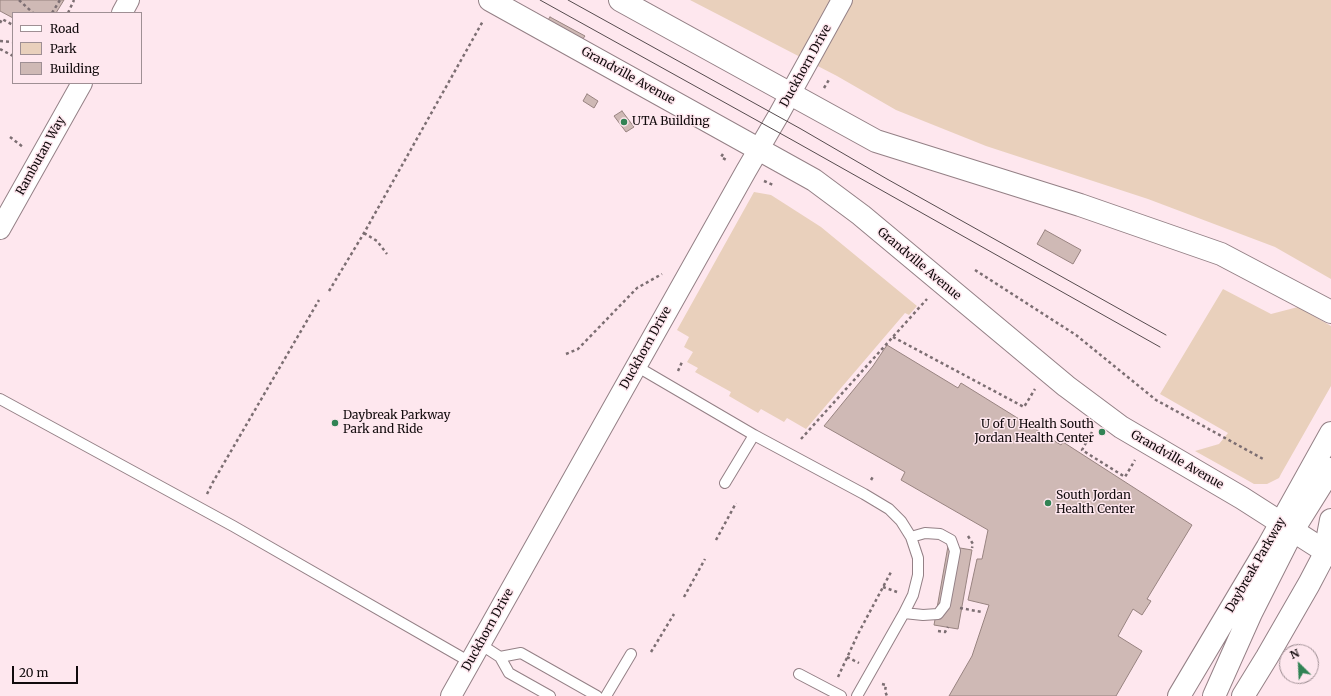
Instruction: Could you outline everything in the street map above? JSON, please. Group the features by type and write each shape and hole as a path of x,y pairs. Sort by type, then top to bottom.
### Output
{"street":[{"path":"123,12 129,0"},
{"path":"620,0 876,141 1080,205 1221,254 1331,312"},
{"name":"Duckhorn Drive","path":"451,696 842,0"},
{"name":"Grandville Avenue","path":"488,7 759,148 814,180 836,195 1066,386 1121,428 1242,498 1287,527 1329,550"},
{"name":"Rambutan Way","path":"0,229 81,84"},
{"name":"Daybreak Parkway","path":"1178,696 1263,555 1287,527 1331,433"},
{"path":"1214,696 1287,527 1331,469"},
{"path":"1243,696 1329,550 1331,520"}],"lane":[{"path":"636,366 754,435 890,509 902,521 911,537 918,558 918,576 913,595 904,614 859,692 869,696"},
{"path":"0,399 233,526 470,662"},
{"path":"725,483 754,435"},
{"path":"904,614 938,614 945,605 955,551 951,540 940,534 925,533 911,537"},
{"path":"480,644 500,657 509,673 550,696"},
{"path":"500,657 521,653 597,696"},
{"path":"606,696 631,654"},
{"path":"799,674 841,696"}],"path":[{"path":"19,0 32,12"},
{"path":"53,12 60,0"},
{"path":"68,12 74,0"},
{"path":"329,291 364,233 488,7"},
{"path":"0,23 2,19 12,24"},
{"path":"0,41 12,42"},
{"path":"0,49 12,55"},
{"path":"10,137 23,146"},
{"path":"762,180 773,186"},
{"path":"364,233 377,241 387,254"},
{"path":"975,270 1076,335 1156,400 1265,460"},
{"path":"566,354 578,349 637,288 662,274"},
{"path":"801,439 927,299"},
{"path":"206,497 213,482 319,300"},
{"path":"893,337 1024,407 1036,387"},
{"path":"678,371 682,362"},
{"path":"1092,432 1082,450 1125,477 1136,459"},
{"path":"716,540 736,503"},
{"path":"684,597 705,559"},
{"path":"836,681 858,634 891,572"},
{"path":"883,587 899,592"},
{"path":"958,608 982,612"},
{"path":"651,652 674,614"},
{"path":"847,657 861,664"},
{"path":"886,685 885,691 887,696"}],"green space":[{"path":"690,0 1331,0 1331,279 1275,247 1148,199 986,146 896,110 837,76"},
{"path":"754,192 771,195 821,227 917,306 909,315 905,313 806,429 787,418 784,422 761,409 758,413 729,396 731,392 695,372 698,368 687,362 693,352 684,347 689,337 677,330"},
{"path":"1223,289 1271,314 1298,307 1331,326 1331,386 1279,478 1267,484 1254,484 1195,451 1219,444 1228,433 1160,394"}],"building":[{"path":"0,0 64,0 57,12 12,12 12,17 0,11"},
{"path":"550,17 585,36 582,40 548,20"},
{"path":"587,94 598,101 594,108 583,101"},
{"name":"UTA Building","path":"622,111 634,127 626,132 614,116"},
{"path":"1045,230 1081,250 1073,264 1037,244"},
{"name":"South Jordan Health Center","path":"887,345 958,388 961,383 1061,445 1063,442 1192,525 1147,599 1151,601 1142,615 1133,609 1118,636 1142,651 1116,696 949,696 972,656 989,605 968,600 977,559 982,559 988,530 901,480 905,472 824,426 873,366"},
{"path":"948,546 972,550 958,629 934,625"}],"tram line":[{"path":"540,0 1160,347"},
{"path":"568,0 801,129 887,179 1166,335"}],"place":[{"name":"UTA Building","path":"624,122"},
{"name":"Daybreak Parkway Park and Ride","path":"335,423"},
{"name":"U of U Health South Jordan Health Center","path":"1102,432"},
{"name":"South Jordan Health Center","path":"1048,503"}]}
